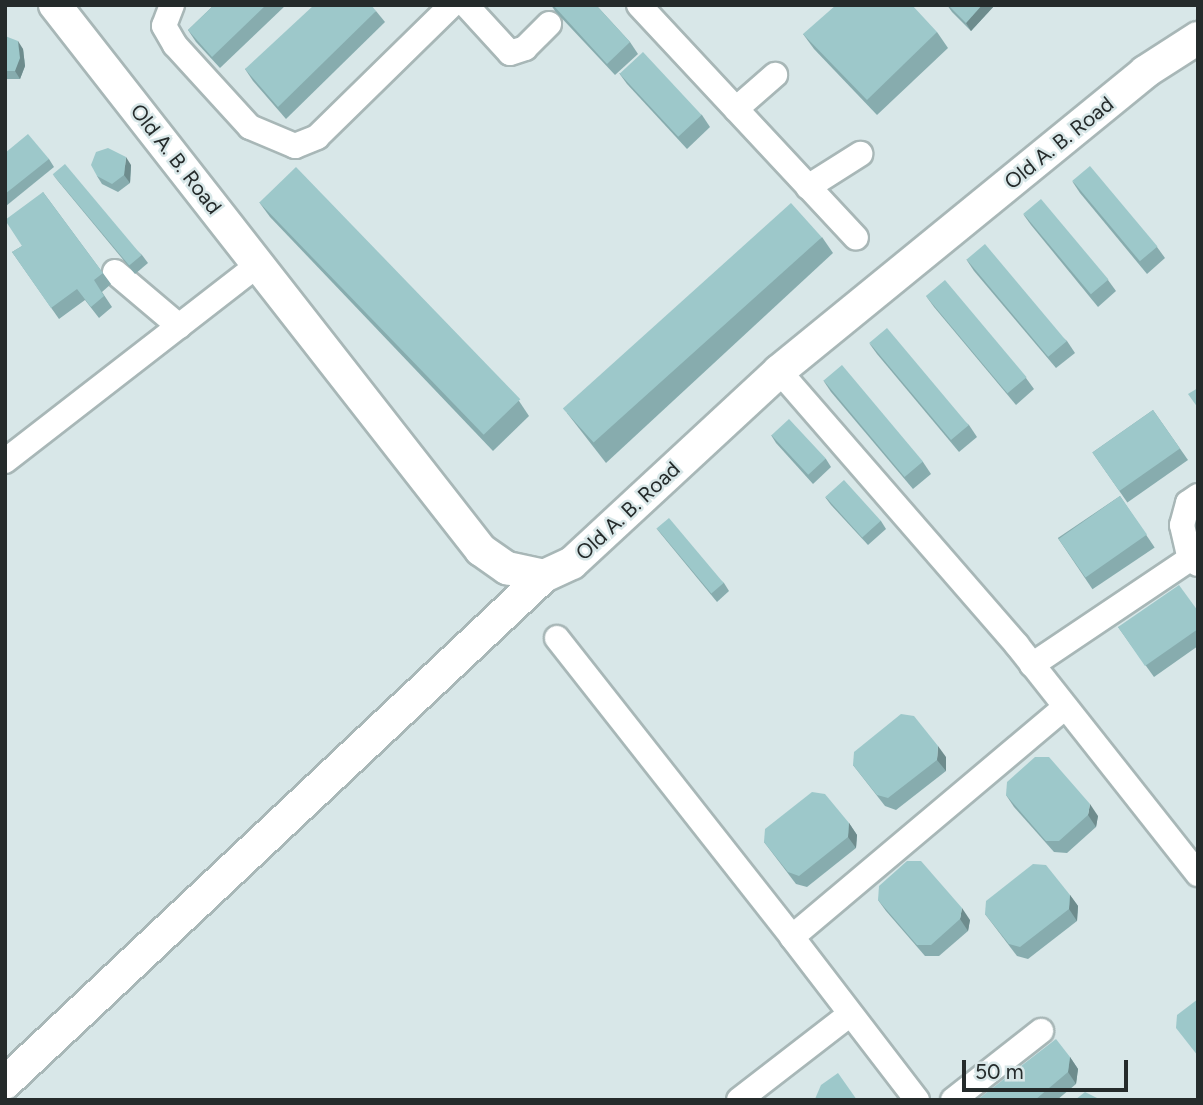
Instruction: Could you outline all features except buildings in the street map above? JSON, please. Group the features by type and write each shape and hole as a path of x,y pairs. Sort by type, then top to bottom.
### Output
{"street":[{"name":"Old A. B. Road","path":"55,5 481,550 507,568 544,576 572,563 779,371 1145,72 1198,38"},
{"path":"172,5 164,26 175,45 250,127 295,145 317,137 452,5"},
{"path":"466,5 510,53 525,48 549,24"},
{"path":"639,5 856,238"},
{"path":"736,109 775,75"},
{"path":"808,187 860,155"},
{"path":"5,461 258,265"},
{"path":"115,272 179,326"},
{"path":"779,371 1032,665 1198,874"},
{"path":"1032,665 1194,561 1182,525 1188,503 1198,496"},
{"path":"5,1083 544,576"},
{"path":"557,638 917,1100"},
{"path":"792,937 1065,707"},
{"path":"739,1100 849,1014"},
{"path":"953,1100 1041,1031"}]}
